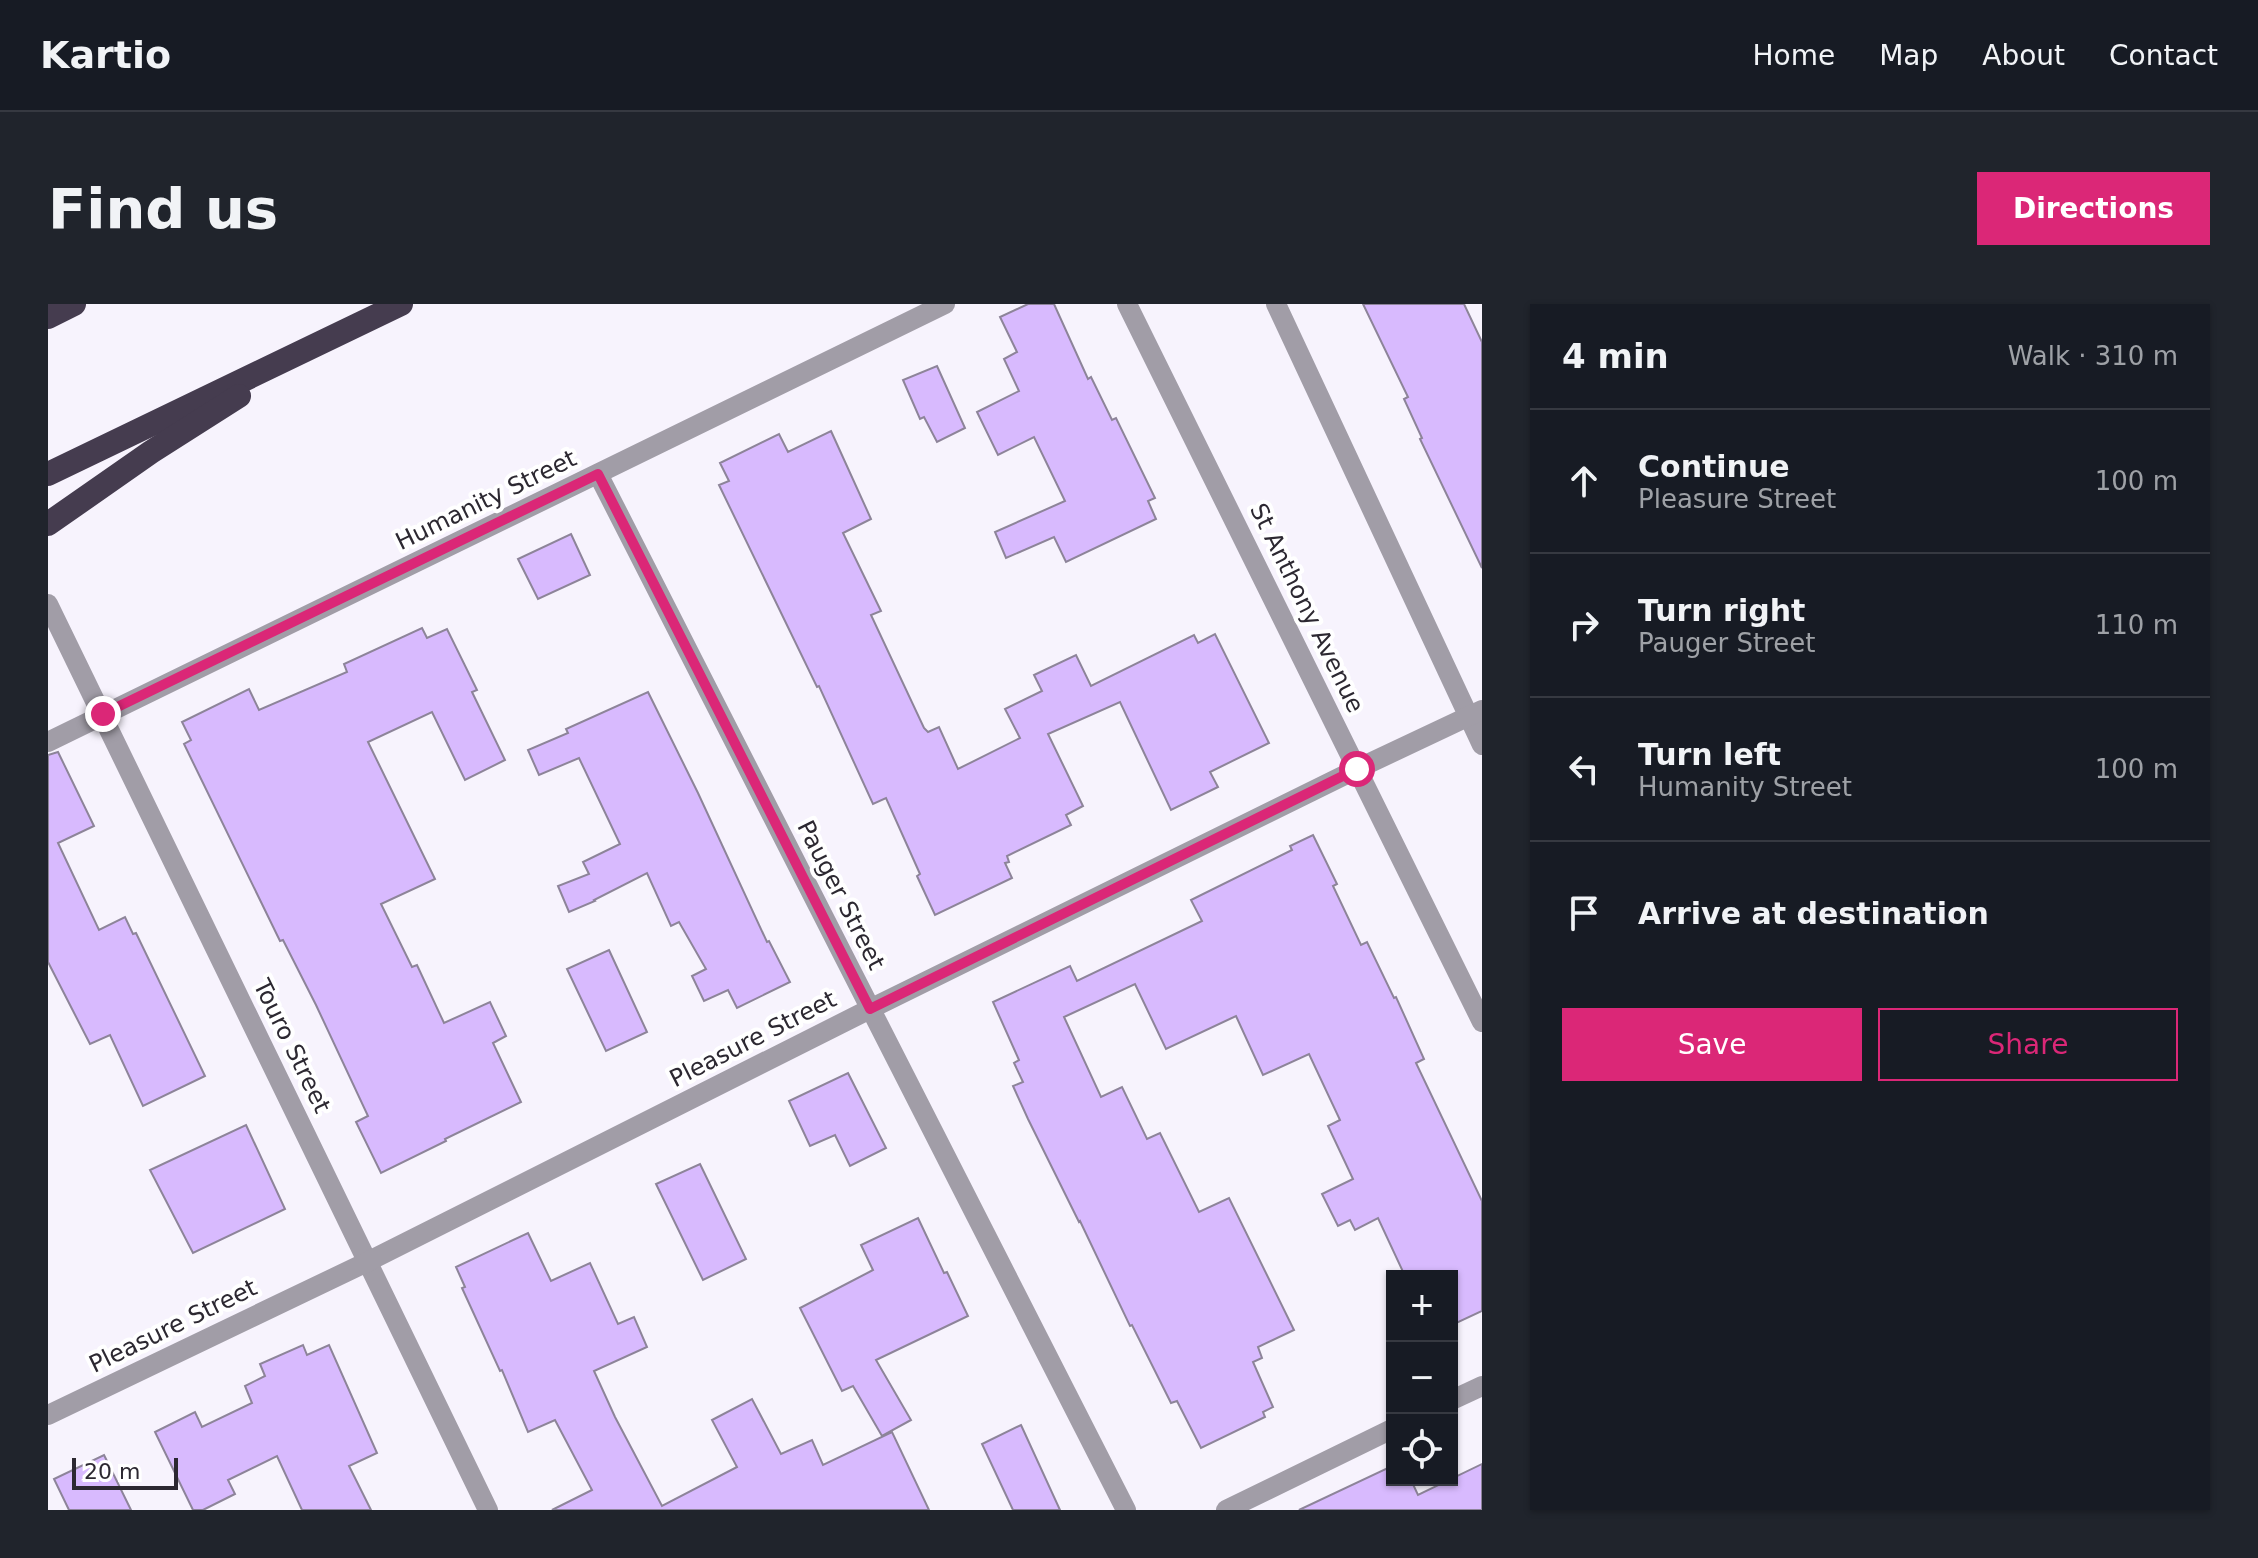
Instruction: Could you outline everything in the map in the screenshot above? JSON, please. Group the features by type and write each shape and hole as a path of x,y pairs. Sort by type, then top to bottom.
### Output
{"highway":[{"path":"48,317 74,304"},
{"path":"48,474 401,304"},
{"path":"48,524 151,452 333,336"}],"street":[{"name":"Humanity Street","path":"48,742 945,304"},
{"name":"St Anthony Avenue","path":"1127,304 1482,1022"},
{"path":"1276,304 1475,714 1482,745"},
{"name":"Pauger Street","path":"598,474 1126,1510"},
{"name":"Touro Street","path":"48,604 488,1510"},
{"name":"Pleasure Street","path":"48,1415 367,1262 870,1009 1475,714"},
{"path":"1458,1397 1482,1386"},
{"path":"1226,1510 1386,1432"}],"building":[{"path":"1028,304 1054,304 1088,379 1091,377 1112,420 1116,418 1155,498 1148,501 1156,519 1066,562 1054,537 1006,558 995,532 1065,501 1034,437 998,455 977,412 1019,391 1004,359 1017,352 1000,317"},
{"path":"1363,304 1464,304 1482,342 1482,568 1420,439 1404,399 1408,397"},
{"path":"937,366 965,428 937,442 924,417 920,419 903,380"},
{"path":"831,431 871,519 843,533 881,611 871,615 924,728 928,732 939,727 958,769 1020,738 1005,709 1042,691 1034,675 1076,655 1091,686 1194,635 1198,643 1215,634 1269,743 1210,772 1218,787 1171,810 1120,702 1048,734 1083,806 1066,815 1071,825 1007,856 1009,862 1005,863 1012,878 935,915 886,798 873,804 819,686 719,485 729,481 720,463 779,434 788,452"},
{"path":"571,534 590,575 538,599 518,559"},
{"path":"422,628 427,638 447,629 477,690 472,692 505,760 465,780 432,712 368,742 435,879 381,904 412,967 417,965 444,1023 490,1002 506,1036 493,1043 521,1102 381,1173 356,1122 368,1116 316,1005 283,940 280,941 184,744 191,740 182,722 249,689 259,710 347,672 344,664"},
{"path":"648,692 767,942 790,982 737,1008 728,990 704,1001 692,976 706,969 679,922 671,926 647,873 569,912 558,886 589,874 583,862 620,844 579,758 539,775 528,750"},
{"path":"58,752 94,826 58,843 99,930 125,917 133,934 136,933 205,1076 143,1106 110,1035 90,1044 48,962 48,755"},
{"path":"1313,835 1361,945 1367,942 1424,1059 1416,1063 1482,1201 1482,1311 1458,1322 1458,1270 1402,1270 1378,1218 1355,1230 1350,1220 1338,1226 1322,1194 1353,1179 1328,1126 1340,1120 1309,1054 1263,1075 1236,1016 1166,1049 1135,984 1064,1017 1101,1097 1122,1087 1147,1139 1160,1133 1199,1212 1229,1198 1294,1330 1258,1347 1262,1358 1253,1362 1273,1407 1263,1412 1265,1417 1201,1448 1177,1401 1171,1403 1130,1326 1028,1119 1013,1086 1023,1082 1014,1063 1019,1060 993,1002 1070,966 1077,981 1202,921 1191,900 1292,850 1290,846"},
{"path":"609,950 647,1032 606,1051 567,969"},
{"path":"848,1073 886,1148 850,1166 835,1135 810,1146 789,1101"},
{"path":"246,1125 285,1209 193,1253 150,1170"},
{"path":"700,1164 746,1259 703,1280 656,1184"},
{"path":"918,1218 968,1316 876,1360 911,1420 882,1436 853,1386 842,1391 800,1308 873,1270 861,1245"},
{"path":"528,1233 551,1281 590,1263 618,1324 634,1317 647,1347 594,1371 662,1506 737,1467 712,1420 752,1399 781,1454 812,1440 823,1465 892,1432 929,1510 552,1510 592,1490 555,1420 528,1432 462,1288 465,1287 456,1267"},
{"path":"303,1345 307,1355 329,1345 377,1453 349,1466 371,1510 302,1510 277,1456 228,1480 235,1494 203,1510 193,1510 155,1432 195,1412 202,1427 252,1403 245,1386 265,1376 260,1364"},
{"path":"1021,1425 1060,1510 1013,1510 982,1444"},
{"path":"104,1455 131,1510 69,1510 54,1479"},
{"path":"1482,1464 1482,1510 1299,1510 1386,1469 1386,1486 1414,1486 1418,1495 1437,1486 1458,1486 1458,1476"}],"route":[{"path":"103,714 598,474 870,1009 1357,769"}]}
